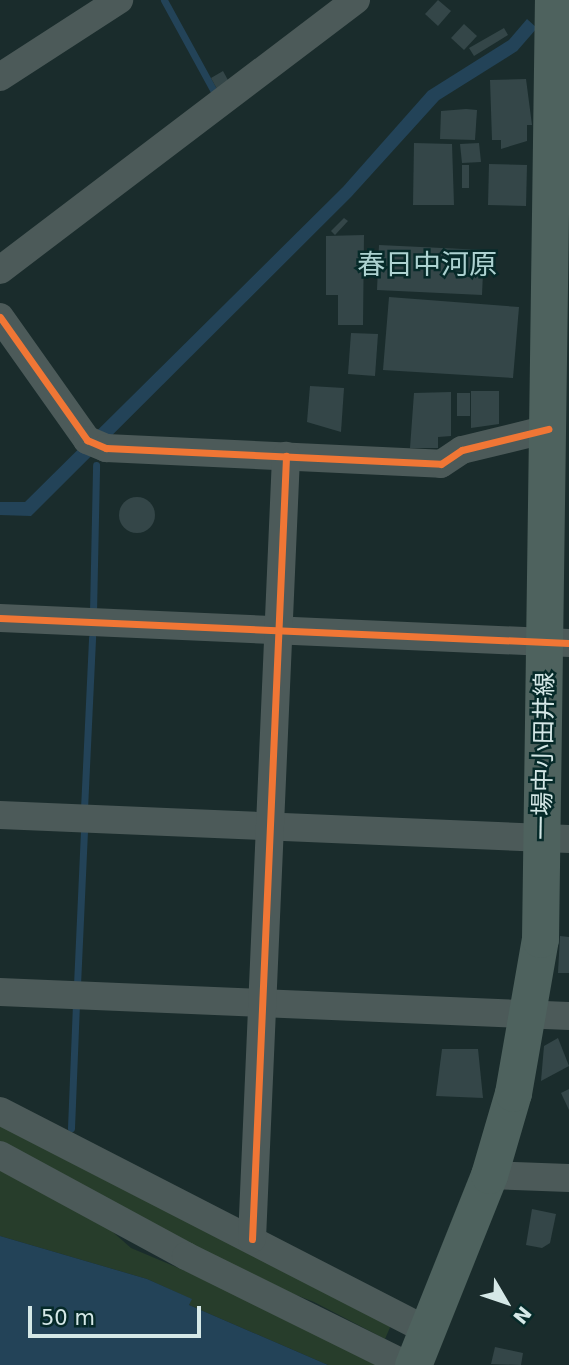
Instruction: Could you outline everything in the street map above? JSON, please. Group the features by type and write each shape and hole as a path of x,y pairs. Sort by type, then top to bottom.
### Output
{"main road":[{"name":"一場中小田井線","path":"413,1365 489,1175 529,1014 556,839 555,413 560,156 553,0"}],"street":[{"path":"0,77 119,0"},
{"path":"0,270 344,5"},
{"path":"0,317 96,444 441,464 462,450 555,413"},
{"path":"252,1239 286,456"},
{"path":"0,618 557,643"},
{"path":"0,815 556,839"},
{"path":"0,992 569,1016"},
{"path":"0,1111 427,1330"},
{"path":"0,1155 186,1256 407,1365"},
{"path":"489,1175 569,1178"}],"green space":[{"path":"0,1120 392,1323 385,1339 314,1302 237,1272 0,1143"},
{"path":"0,1162 89,1211 131,1248 283,1312 376,1365 328,1365 189,1305 191,1299 147,1279 0,1236"}],"water":[{"path":"527,19 537,28 517,51 439,100 351,197 31,516 0,515 0,502 25,502 343,187 428,91 509,40"},
{"path":"0,1236 147,1279 192,1299 189,1305 328,1365 0,1365"}],"building":[{"path":"438,0 451,11 438,26 425,14"},
{"path":"464,24 477,36 464,50 451,38"},
{"path":"504,28 508,35 474,56 469,48"},
{"path":"223,71 229,82 217,89 211,78"},
{"path":"526,79 532,125 527,125 527,141 501,149 501,140 492,140 490,80"},
{"path":"477,110 475,140 440,139 441,111"},
{"path":"414,143 452,144 454,205 413,205"},
{"path":"479,143 481,162 462,163 460,144"},
{"path":"489,164 527,165 526,206 488,205"},
{"path":"462,165 469,165 469,188 462,188"},
{"path":"344,218 348,221 335,235 331,231"},
{"path":"364,235 363,325 338,325 338,295 326,295 326,236"},
{"path":"379,245 484,250 482,295 377,290"},
{"path":"389,297 519,307 513,378 383,370"},
{"path":"351,333 378,334 375,376 348,374"},
{"path":"310,386 344,388 341,432 307,422"},
{"path":"471,391 499,391 499,424 471,428"},
{"path":"451,392 451,436 438,437 438,448 410,448 414,393"},
{"path":"457,393 470,393 470,416 457,416"},
{"path":"137,497 150,502 155,515 150,528 137,533 124,528 119,515 124,502"},
{"path":"560,936 569,937 569,973 558,973"},
{"path":"558,1038 569,1066 541,1081 544,1046"},
{"path":"442,1049 478,1049 483,1098 436,1096"},
{"path":"569,1089 569,1110 561,1093"},
{"path":"532,1209 556,1214 550,1243 542,1248 526,1245"},
{"path":"495,1347 523,1353 521,1365 491,1364"}],"waterway":[{"path":"164,0 215,93"},
{"path":"93,613 96,465"},
{"path":"84,809 92,637"},
{"path":"77,985 84,828"},
{"path":"71,1128 76,1006"}],"cycle path":[{"path":"0,317 87,440 106,448 441,464 462,450 548,429"},
{"path":"252,1239 286,456"},
{"path":"0,618 569,643"}],"district":[{"name":"春日中河原","path":"427,265"}]}
